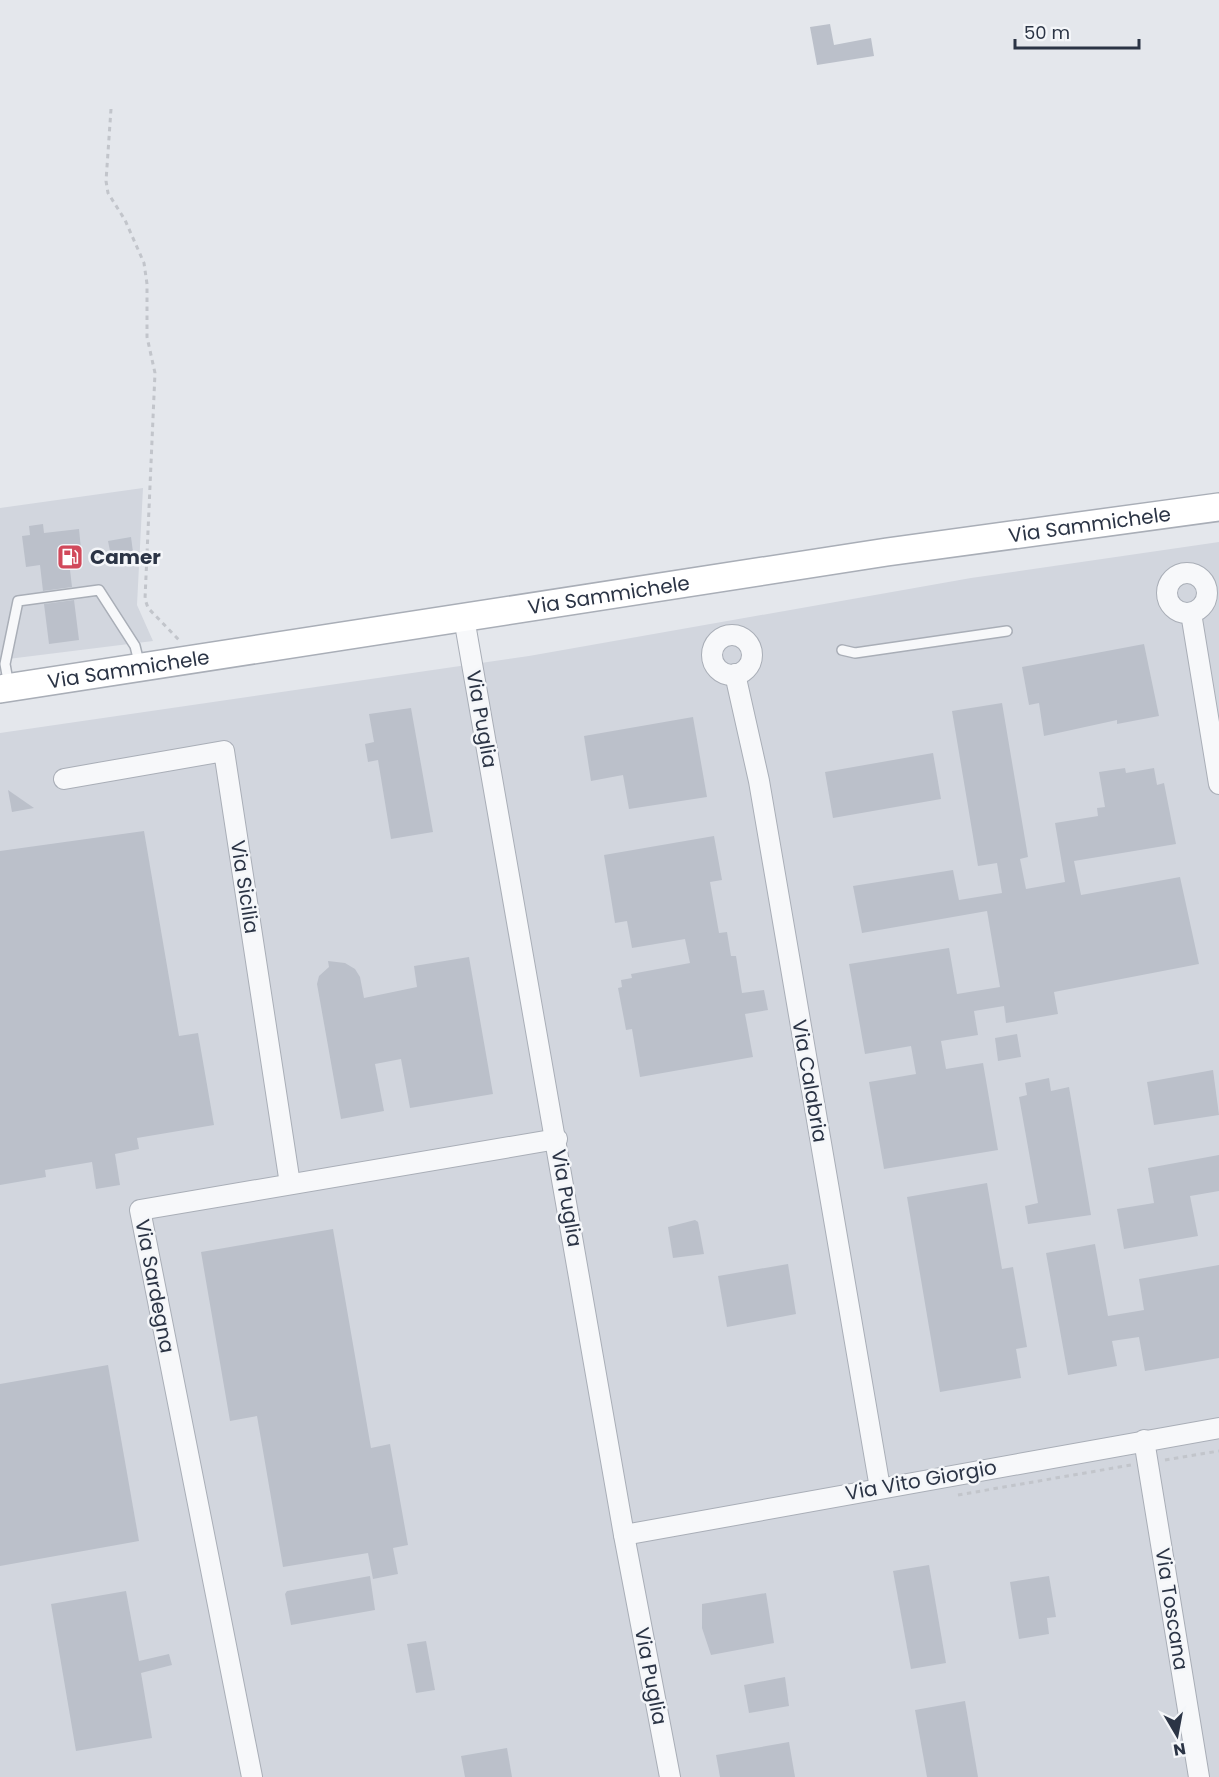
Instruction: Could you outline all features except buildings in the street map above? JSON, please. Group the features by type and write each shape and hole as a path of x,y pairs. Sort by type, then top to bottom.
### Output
{"main road":[{"name":"Via Sammichele","path":"5,689 887,552 1214,506"}],"street":[{"path":"1191,612 1219,784"},
{"name":"Via Puglia","path":"464,618 557,1139 624,1535 670,1777"},
{"name":"Via Calabria","path":"735,675 759,781 880,1488"},
{"name":"Via Sicilia","path":"64,779 224,751 290,1184"},
{"name":"Via Sardegna","path":"252,1777 140,1210 557,1139"},
{"name":"Via Vito Giorgio","path":"624,1535 1219,1428"},
{"name":"Via Toscana","path":"1144,1440 1199,1777"}],"lane":[{"path":"5,689 5,664 18,601 99,591 135,646 141,668"},
{"path":"842,650 855,653 1007,631"}],"path":[{"path":"111,109 106,181 108,194 129,227 144,263 147,284 147,337 155,373 145,599 148,608 179,641 186,662"}],"shaded area":[{"name":"Camer","path":"143,488 137,605 153,641 0,660 0,508"},
{"path":"1219,542 1219,1777 0,1777 0,733 529,656 971,578"}],"place":[{"name":"Camer","path":"70,557"}]}
